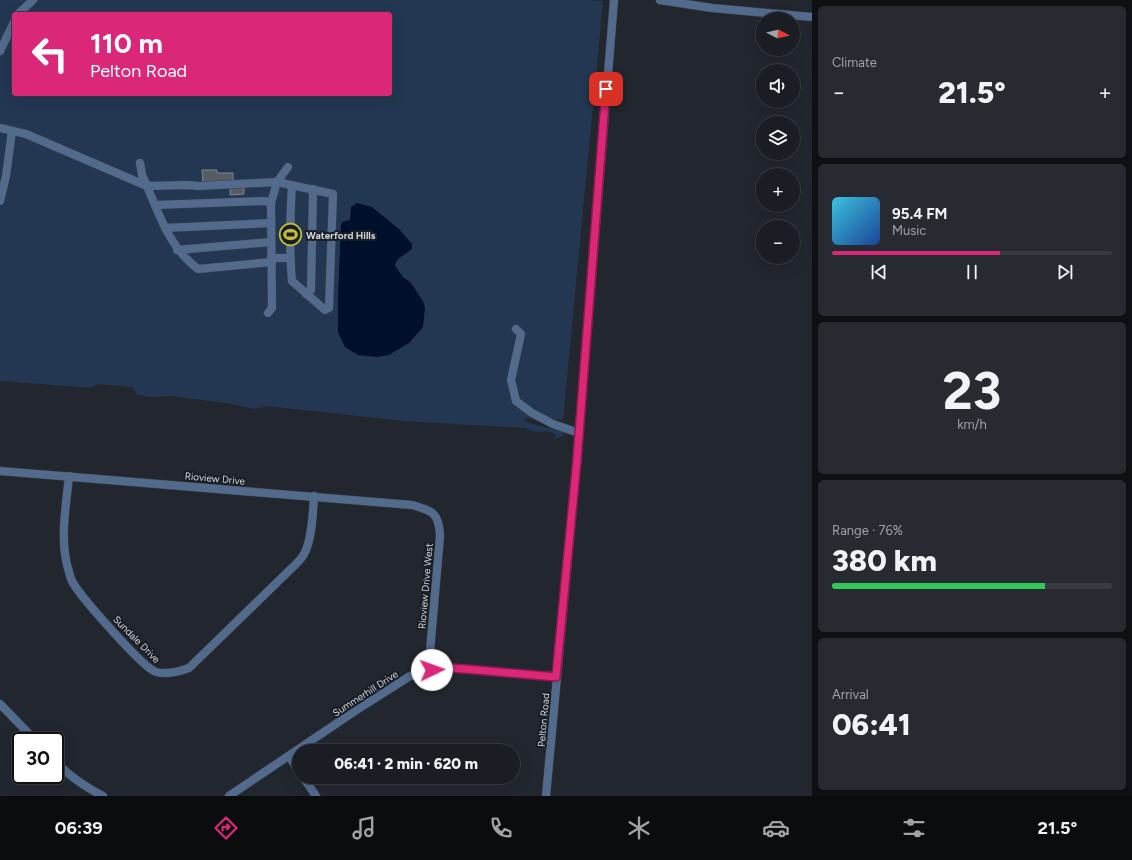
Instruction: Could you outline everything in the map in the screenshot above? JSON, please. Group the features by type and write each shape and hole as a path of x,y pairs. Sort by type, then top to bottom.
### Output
{"street":[{"path":"20,12 32,0"},
{"name":"Pelton Road","path":"546,796 579,433 614,0"},
{"path":"660,0 712,8 812,17"},
{"path":"0,51 12,26"},
{"path":"0,128 26,134 146,186 198,186 277,182 292,185 313,190 333,194 329,308 324,310 292,281 290,258 292,185"},
{"path":"0,202 6,176 12,131"},
{"path":"140,163 146,186 165,228 177,250 198,269 290,258"},
{"path":"268,313 272,308 271,202 277,182 288,167"},
{"path":"306,294 311,290 313,190"},
{"path":"155,205 271,202"},
{"path":"165,228 271,223"},
{"path":"177,250 271,242"},
{"path":"516,330 521,334 511,380 516,401 532,413 553,424 579,433"},
{"name":"Rioview Drive","path":"0,470 314,496 412,505 427,509"},
{"name":"Sundale Drive","path":"69,476 64,538 69,572 74,585 84,599 142,662 155,672 168,673 189,668 296,564 307,548 314,496"},
{"name":"Rioview Drive West","path":"427,509 437,517 440,536 430,651 432,670"},
{"name":"Summerhill Drive","path":"228,796 410,676 432,670 450,668 556,677"},
{"path":"0,704 27,732"},
{"path":"289,756 292,760"},
{"path":"64,771 86,788 103,796"},
{"path":"308,784 316,796"}],"shaded area":[{"name":"Waterford Hills","path":"0,0 603,1 563,420 526,418 525,421 565,432 563,436 554,439 556,435 552,432 535,432 525,428 404,421 267,406 254,409 232,404 172,396 150,397 137,395 133,387 97,384 92,388 0,381"},
{"path":"357,203 372,207 400,230 412,244 412,249 398,259 395,266 403,277 411,283 423,301 425,308 423,327 409,343 389,355 377,357 358,355 345,347 338,332 341,225 342,222 350,220 351,207"}],"building":[{"path":"202,170 217,170 217,173 233,173 233,183 203,183"},
{"path":"244,187 244,194 230,195 230,188"}],"place":[{"name":"Waterford Hills","path":"290,235"}],"route":[{"path":"432,670 450,668 556,677 577,460 606,89"}]}
